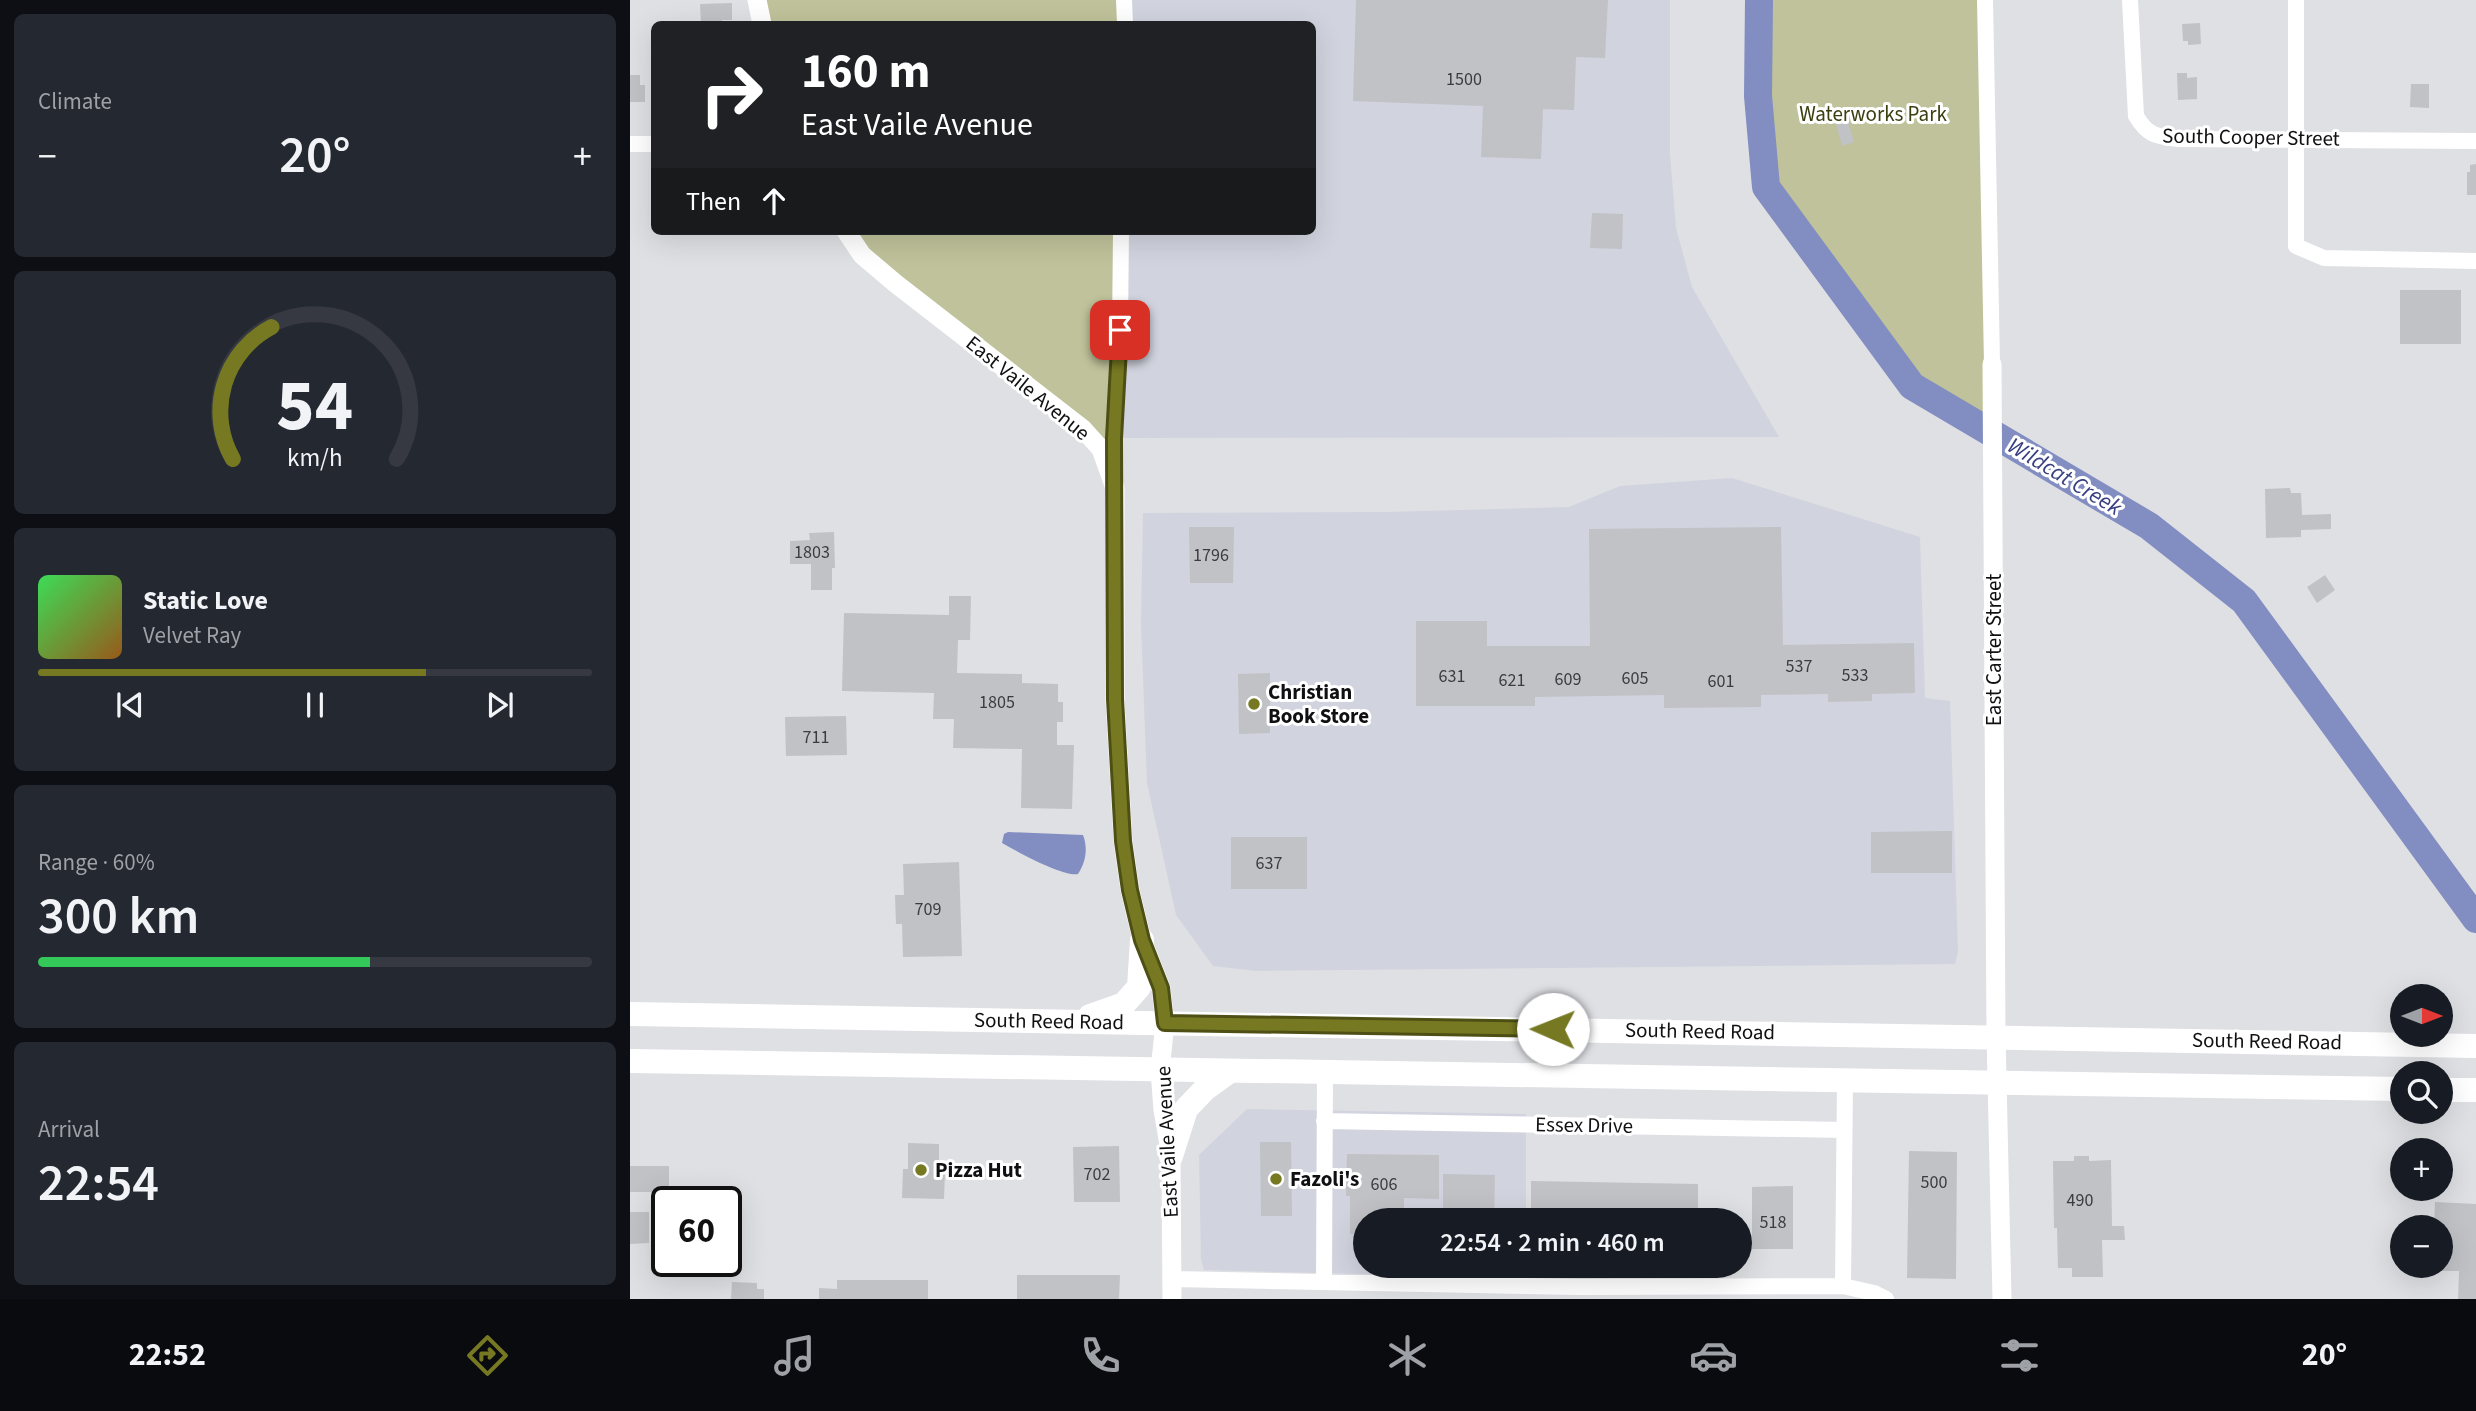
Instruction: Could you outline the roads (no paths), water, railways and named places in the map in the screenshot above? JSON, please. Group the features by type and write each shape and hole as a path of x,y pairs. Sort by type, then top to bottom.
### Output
{"main road":[{"path":"1069,1021 1100,1014 1124,1004 1139,987 1142,940"},
{"name":"South Reed Road","path":"630,1014 2476,1046"},
{"path":"630,1061 2390,1089"},
{"path":"1171,1156 1185,1109 1205,1089 1230,1071"},
{"path":"2453,1090 2476,1090"}],"street":[{"path":"757,0 761,21"},
{"path":"1124,0 1125,21"},
{"name":"East Carter Street","path":"1985,0 1992,364 1996,1036 2002,1299"},
{"path":"2296,0 2296,246 2324,258 2476,261"},
{"name":"South Cooper Street","path":"2131,8 2136,116 2142,127 2153,135 2178,139 2476,141"},
{"path":"630,144 651,144"},
{"name":"East Vaile Avenue","path":"849,235 862,255 895,283 1083,429 1101,449 1115,488 1116,718 1123,841 1130,890 1142,940 1161,988 1165,1023 1160,1070 1171,1156 1172,1289"},
{"path":"1115,488 1114,438 1121,235"},
{"path":"1324,1282 1325,1072"},
{"path":"1843,1286 1845,1080"},
{"name":"Essex Drive","path":"1324,1121 1844,1130"},
{"path":"1172,1289 1324,1282 1578,1287 1843,1286 1874,1293 1886,1299"}],"water":[{"path":"1004,834 1083,835 1086,850 1081,869 1078,874 1071,874 1029,858 1002,843"}],"waterway":[{"name":"Wildcat Creek","path":"1759,0 1758,96 1766,187 1912,386 2149,526 2244,601 2476,919"}],"place":[{"name":"Christian Book Store","path":"1254,704"},
{"name":"Pizza Hut","path":"921,1170"},
{"name":"Fazoli's","path":"1276,1179"}],"park label":[{"name":"Waterworks Park","path":"1873,114"}]}
